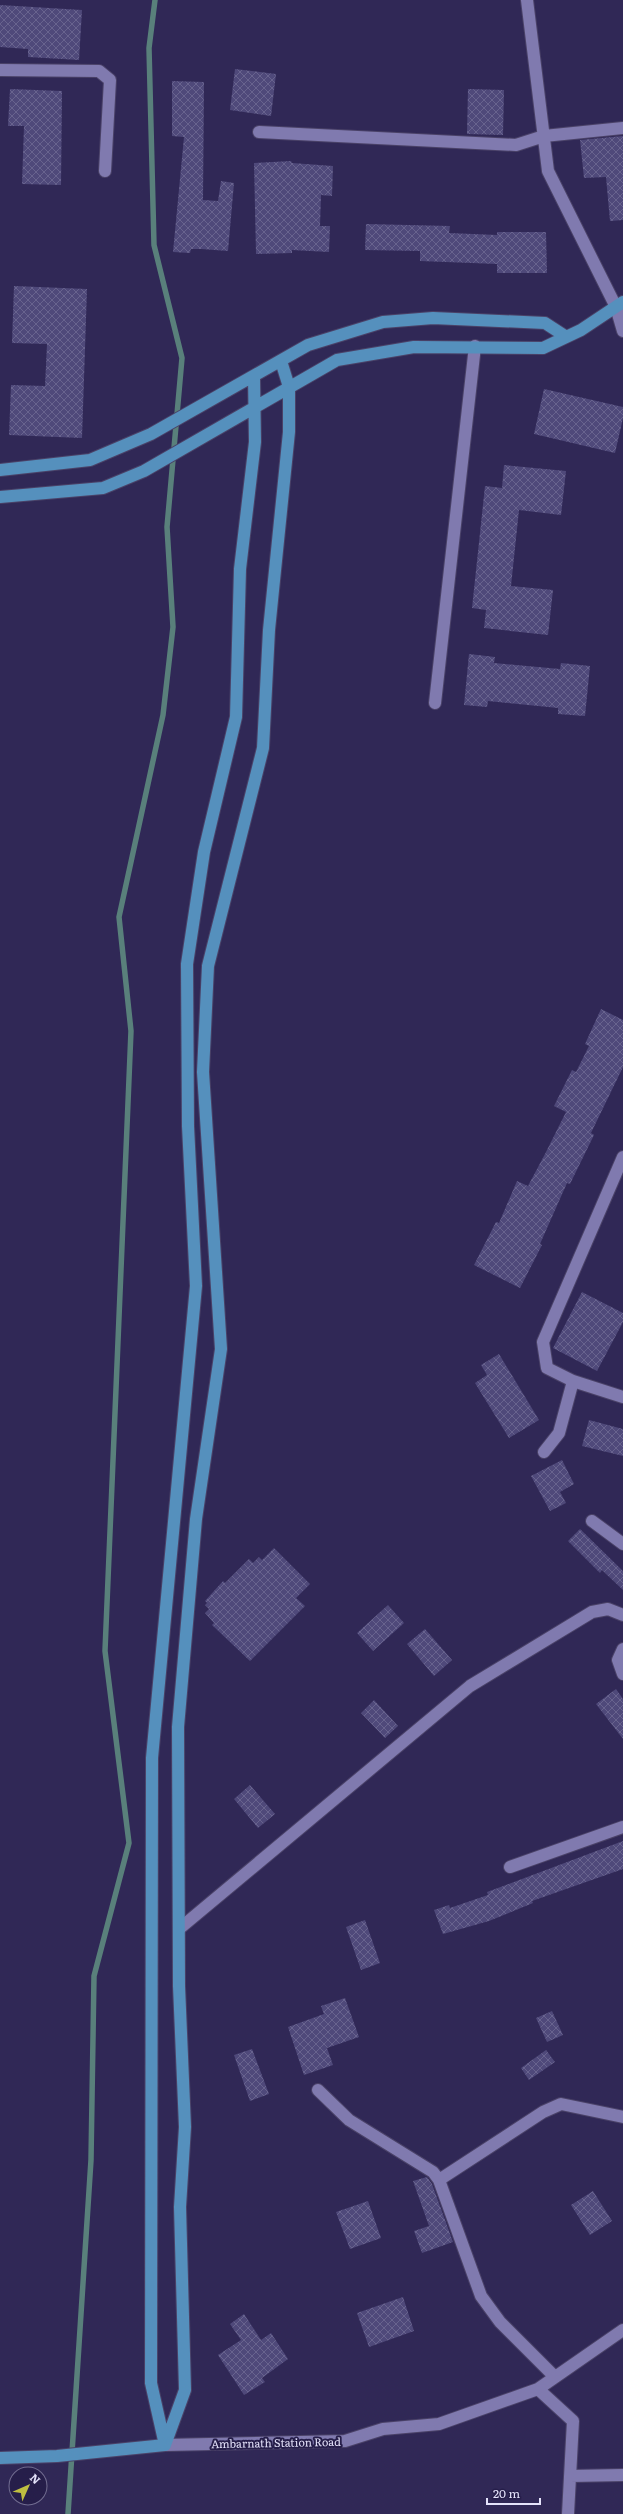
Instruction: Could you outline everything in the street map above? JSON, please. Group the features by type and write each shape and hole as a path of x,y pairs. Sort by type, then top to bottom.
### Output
{"main road":[{"path":"0,497 103,488 144,471 337,360 414,346 543,348 565,336 581,330 620,305"},
{"path":"0,470 90,460 151,434 254,377 308,345 383,322 426,319 545,323 565,336"},
{"path":"165,2445 185,2390 180,2207 185,2127 179,1929 178,1728 196,1519 221,1349 203,1072 208,966 262,748 269,630 289,432 289,387 280,361"},
{"path":"165,2445 151,2384 152,1758 196,1286 188,1126 187,964 204,852 236,717 240,570 255,442 254,377"},
{"name":"Ambarnath Station Road","path":"0,2458 57,2456 165,2445"}],"street":[{"path":"527,0 548,171 620,305 623,331"},
{"path":"0,70 99,71 110,80 105,171"},
{"path":"259,132 516,145 544,136 623,128"},
{"path":"435,703 475,346"},
{"path":"623,1157 543,1342 547,1368 574,1381 623,1397"},
{"path":"544,1452 559,1433 574,1381"},
{"path":"592,1521 623,1544"},
{"path":"179,1929 470,1686 592,1612 608,1609 623,1616"},
{"path":"623,1650 618,1660 623,1674"},
{"path":"510,1866 623,1827"},
{"path":"318,2090 349,2120 424,2164 439,2180 482,2296 500,2322 555,2377"},
{"path":"439,2180 543,2112 561,2104 623,2117"},
{"name":"Ambarnath Station Road","path":"165,2445 345,2441 383,2429 439,2424 538,2390 623,2330"},
{"path":"538,2390 573,2421 568,2514"},
{"path":"570,2476 623,2475"}],"building":[{"path":"0,5 82,10 79,60 28,57 28,49 0,47"},
{"path":"235,69 276,74 271,116 230,110"},
{"path":"172,81 204,82 203,200 218,201 221,181 234,183 228,251 191,249 190,253 173,252 184,137 172,136"},
{"path":"10,89 62,91 61,185 22,184 24,126 8,126"},
{"path":"468,89 504,90 503,135 467,134"},
{"path":"623,136 623,220 610,221 606,177 584,178 580,140"},
{"path":"291,161 292,163 333,166 332,196 321,195 320,226 330,226 329,252 292,250 292,253 256,254 254,163"},
{"path":"366,224 450,226 449,233 497,235 497,232 546,232 547,273 497,273 497,264 420,261 420,251 365,250"},
{"path":"14,286 87,289 82,438 9,435 11,385 45,386 47,344 12,343"},
{"path":"544,389 623,407 623,418 615,453 534,434"},
{"path":"504,465 566,471 561,515 519,510 511,586 553,590 548,635 484,628 486,610 472,608 485,486 502,488"},
{"path":"469,654 495,657 494,663 560,669 561,663 590,666 585,716 558,714 558,708 488,701 487,707 464,705"},
{"path":"601,1009 623,1020 623,1067 591,1133 594,1135 570,1184 567,1183 540,1244 542,1245 520,1288 474,1265 496,1222 499,1223 517,1181 528,1186 566,1112 554,1106 572,1070 576,1072 589,1046 585,1044"},
{"path":"582,1292 623,1313 623,1322 597,1371 553,1348"},
{"path":"499,1354 539,1420 509,1438 475,1383 487,1375 481,1365"},
{"path":"589,1420 623,1429 623,1456 582,1446"},
{"path":"562,1460 574,1484 560,1492 566,1503 550,1511 531,1476"},
{"path":"580,1529 623,1571 623,1590 602,1570 600,1573 568,1541"},
{"path":"274,1548 310,1584 296,1598 305,1606 250,1661 212,1625 214,1623 205,1613 209,1609 205,1605 207,1603 205,1601 223,1581 225,1583 249,1559 253,1563 259,1557 262,1560"},
{"path":"388,1605 404,1623 373,1651 357,1633"},
{"path":"425,1629 452,1660 434,1676 407,1644"},
{"path":"616,1689 623,1699 623,1739 596,1704"},
{"path":"374,1700 398,1726 385,1738 361,1713"},
{"path":"250,1785 275,1814 258,1828 234,1799"},
{"path":"623,1841 623,1869 532,1901 533,1903 489,1921 443,1934 434,1910 449,1905 450,1908 488,1895 487,1892"},
{"path":"365,1920 380,1963 361,1970 346,1927"},
{"path":"345,1998 359,2037 327,2048 333,2065 304,2075 288,2027 324,2014 321,2006"},
{"path":"552,2011 563,2035 547,2042 536,2018"},
{"path":"252,2049 269,2094 250,2101 234,2055"},
{"path":"546,2050 555,2062 529,2080 521,2068"},
{"path":"427,2177 432,2184 453,2242 422,2253 414,2231 429,2226 413,2181"},
{"path":"593,2191 612,2221 590,2235 571,2205"},
{"path":"368,2201 381,2238 350,2249 336,2212"},
{"path":"403,2297 414,2331 369,2347 357,2313"},
{"path":"244,2314 261,2340 271,2333 288,2359 262,2378 265,2382 244,2395 218,2355 241,2340 230,2324"}],"waterway":[{"path":"68,2514 91,2160 94,1976 129,1843 105,1651 131,1031 119,917 163,715 173,627 167,527 182,358 154,245 149,48 155,0"}]}
